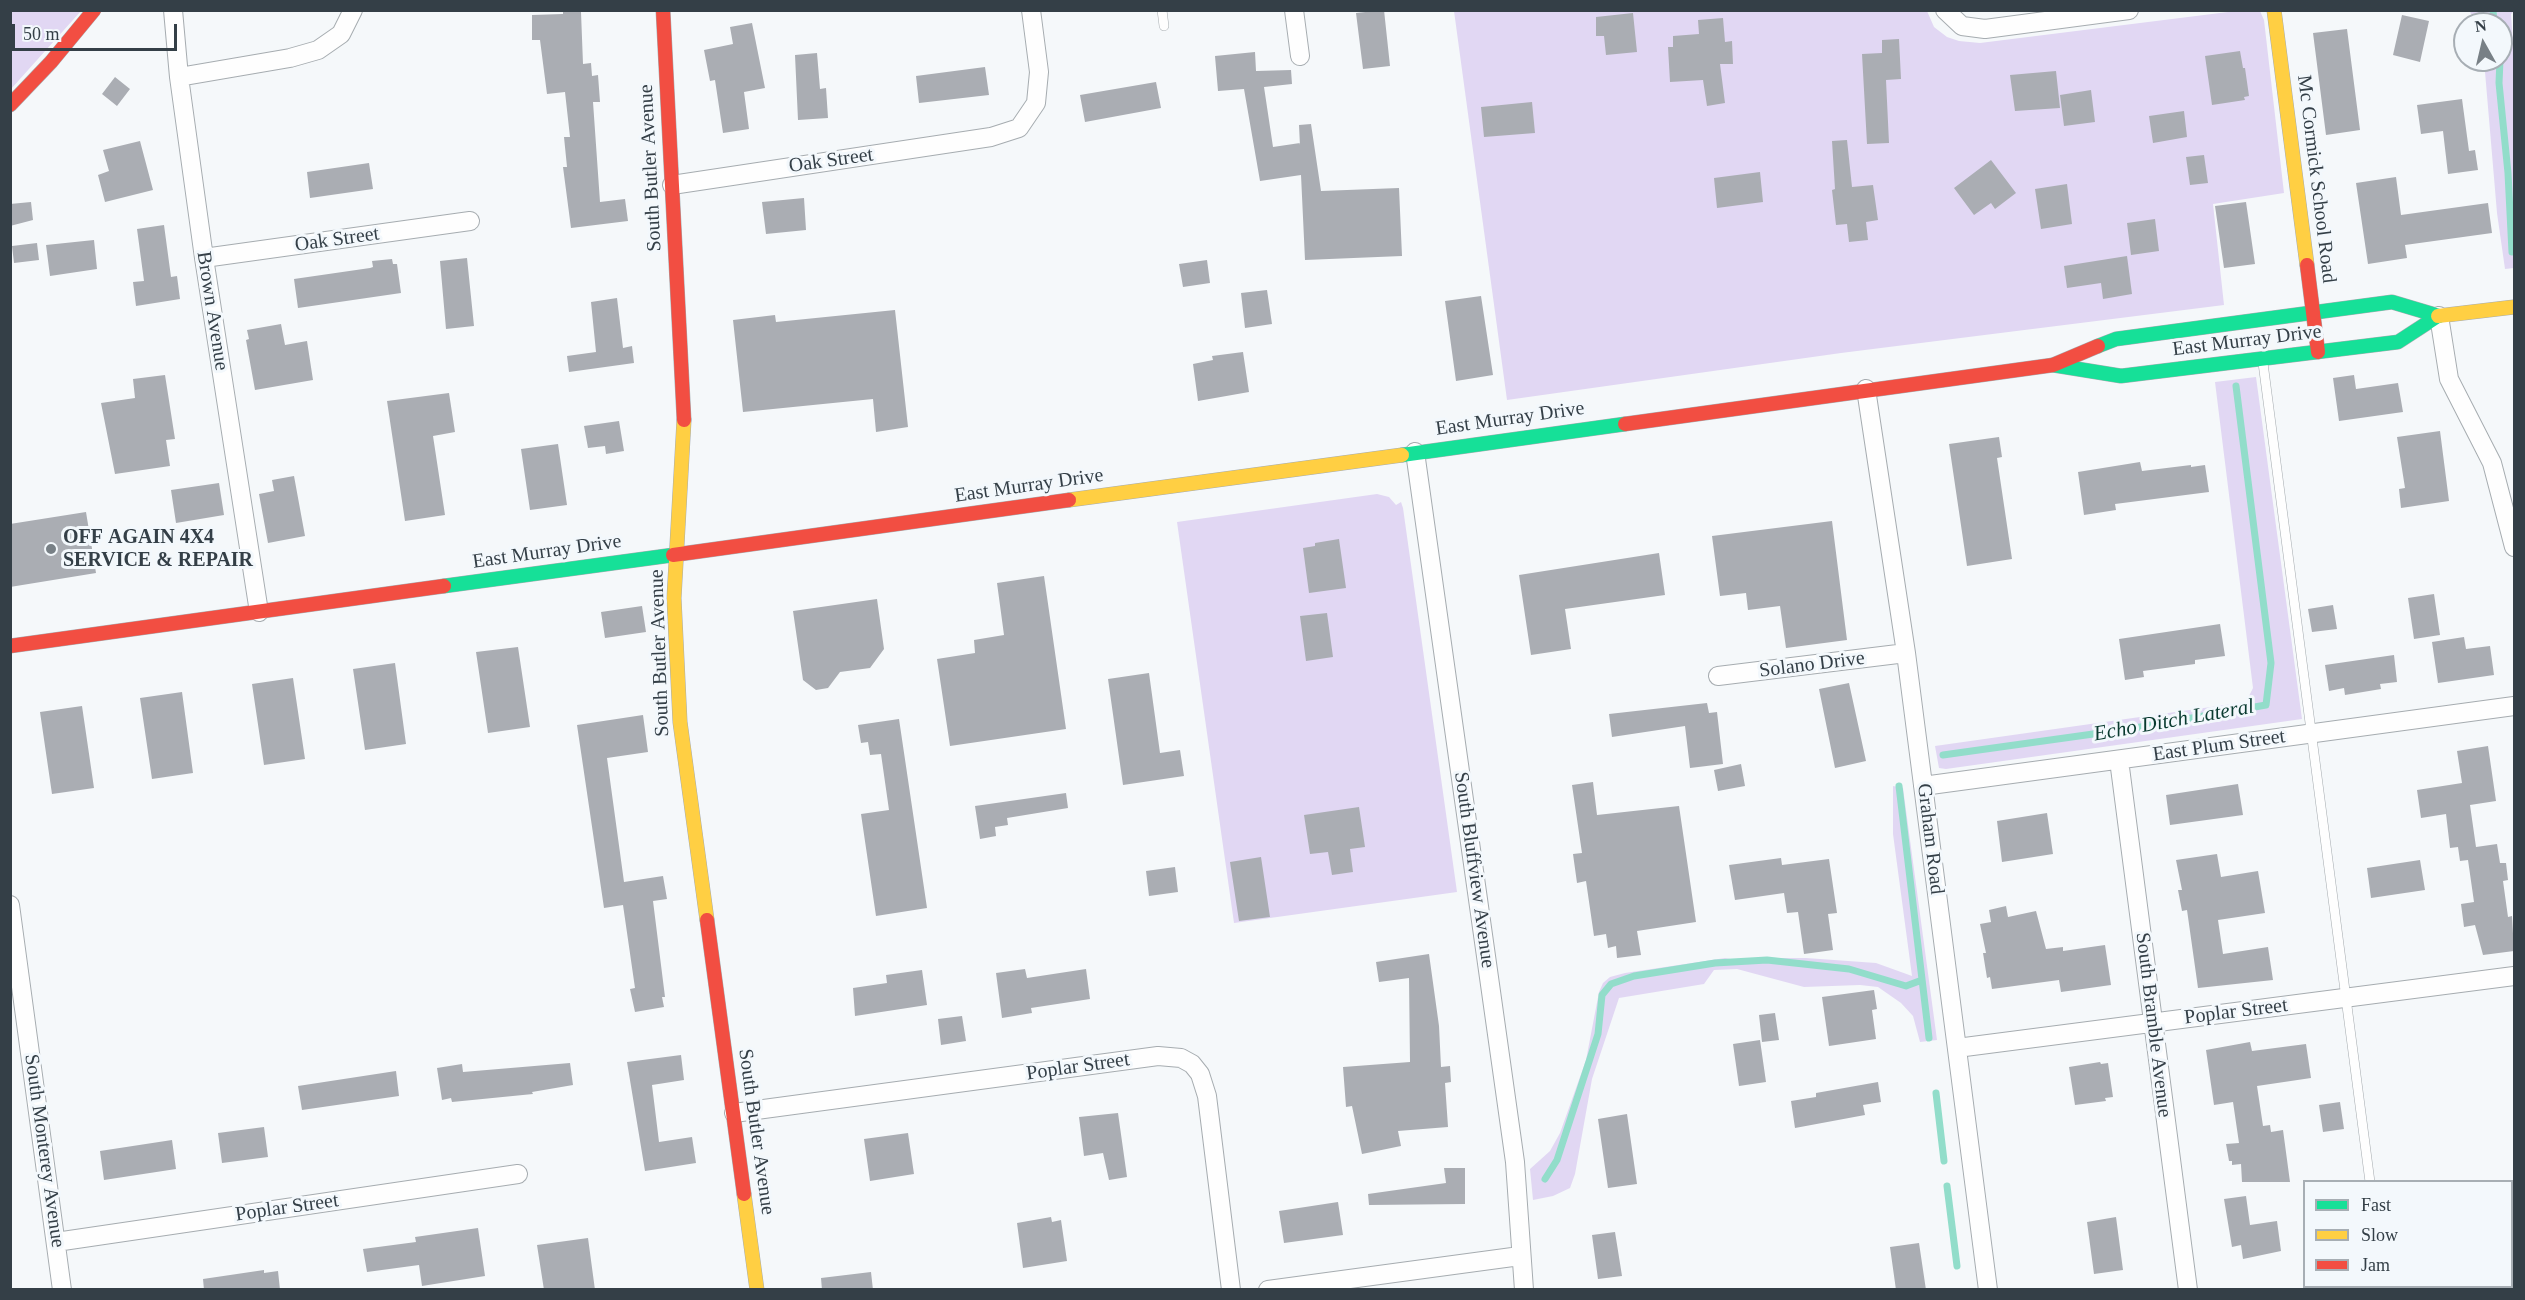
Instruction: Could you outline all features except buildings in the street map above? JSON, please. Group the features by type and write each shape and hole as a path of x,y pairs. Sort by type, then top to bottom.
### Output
{"main road":[{"path":"10,105 51,62 94,10"},
{"name":"South Butler Avenue","path":"663,10 685,430 674,598 680,722 757,1290"},
{"name":"Mc Cormick School Road","path":"2274,10 2318,352"},
{"name":"East Murray Drive","path":"10,646 2053,365 2116,339 2313,311 2392,302 2439,316 2514,307"},
{"name":"East Murray Drive","path":"2053,365 2121,376 2398,342 2439,316"}],"street":[{"name":"Brown Avenue","path":"173,10 179,77 204,258 259,612"},
{"path":"179,77 290,58 318,50 341,34 353,10"},
{"name":"Oak Street","path":"672,185 991,137 1019,128 1036,104 1039,72 1032,10"},
{"path":"1294,10 1300,56"},
{"path":"1945,10 1962,26 1985,29 2129,10"},
{"name":"Oak Street","path":"204,258 470,221"},
{"path":"2439,316 2449,379 2492,463 2514,547"},
{"name":"Graham Road","path":"1866,389 1906,653 1988,1290"},
{"name":"South Bluffview Avenue","path":"1415,452 1515,1162 1524,1290"},
{"name":"Solano Drive","path":"1718,676 1906,653"},
{"name":"East Plum Street","path":"1923,786 2514,706"},
{"name":"South Bramble Avenue","path":"2119,760 2187,1290"},
{"name":"South Monterey Avenue","path":"10,905 62,1290"},
{"name":"Poplar Street","path":"1957,1048 2514,976"},
{"name":"Poplar Street","path":"734,1113 1158,1056 1181,1058 1192,1064 1200,1074 1207,1096 1231,1290"},
{"name":"Poplar Street","path":"56,1242 518,1174"},
{"path":"1268,1290 1520,1256"}],"lane":[{"path":"1162,10 1164,26"},
{"path":"2263,358 2370,1180"}],"shaded area":[{"path":"11,11 81,11 11,89"},
{"path":"1454,11 1927,11 1934,27 1947,37 1980,43 2236,11 2260,11 2264,20 2284,193 2213,204 2224,305 1841,353 1507,400"},
{"path":"2470,11 2514,11 2513,12"},
{"path":"2513,44 2514,268 2505,269 2497,213 2485,72 2513,72"},
{"path":"2256,377 2302,719 1946,769 1939,768 1935,746 2246,702 2253,688 2215,382"},
{"path":"1377,494 1389,497 1396,505 1401,502 1403,508 1457,892 1234,923 1177,522"},
{"path":"1893,786 1903,788 1937,1040 1920,1042 1913,1016 1901,1003 1878,987 1860,985 1804,987 1737,969 1714,970 1704,984 1619,998 1592,1079 1575,1174 1570,1188 1553,1196 1533,1200 1530,1169 1550,1151 1560,1133 1586,1060 1599,992 1603,983 1610,977 1725,958 1741,961 1759,958 1806,958 1876,963 1912,976 1893,834"}],"waterway":[{"path":"2499,72 2512,252"},
{"name":"Echo Ditch Lateral","path":"1943,755 2129,729 2266,705 2271,663 2236,386"},
{"name":"Echo Ditch Lateral","path":"1899,786 1929,1038"},
{"path":"1545,1179 1557,1160 1598,1034 1602,995 1611,984 1634,976 1715,963 1767,960 1849,969 1906,986 1922,980"},
{"name":"Echo Ditch Lateral","path":"1936,1093 1944,1161"},
{"name":"Echo Ditch Lateral","path":"1947,1186 1957,1266"}],"traffic: fast":[{"path":"2098,346 2116,339 2392,302 2439,316"},
{"path":"2053,365 2121,376 2398,342 2438,316"},
{"path":"1402,455 1625,424"},
{"path":"444,586 673,555"}],"traffic: slow":[{"path":"2274,10 2307,265"},
{"path":"2438,316 2514,307"},
{"path":"684,420 674,598 680,722 707,920"},
{"path":"1069,500 1402,455"},
{"path":"744,1194 757,1290"}],"traffic: jam":[{"path":"10,105 51,62 94,10"},
{"path":"663,10 684,420"},
{"path":"2307,265 2318,352"},
{"path":"1625,424 2053,365 2098,346"},
{"path":"673,555 1069,500"},
{"path":"10,646 444,586"},
{"path":"707,920 744,1194"}],"place":[{"name":"OFF AGAIN 4X4 SERVICE & REPAIR","path":"51,549"}]}
